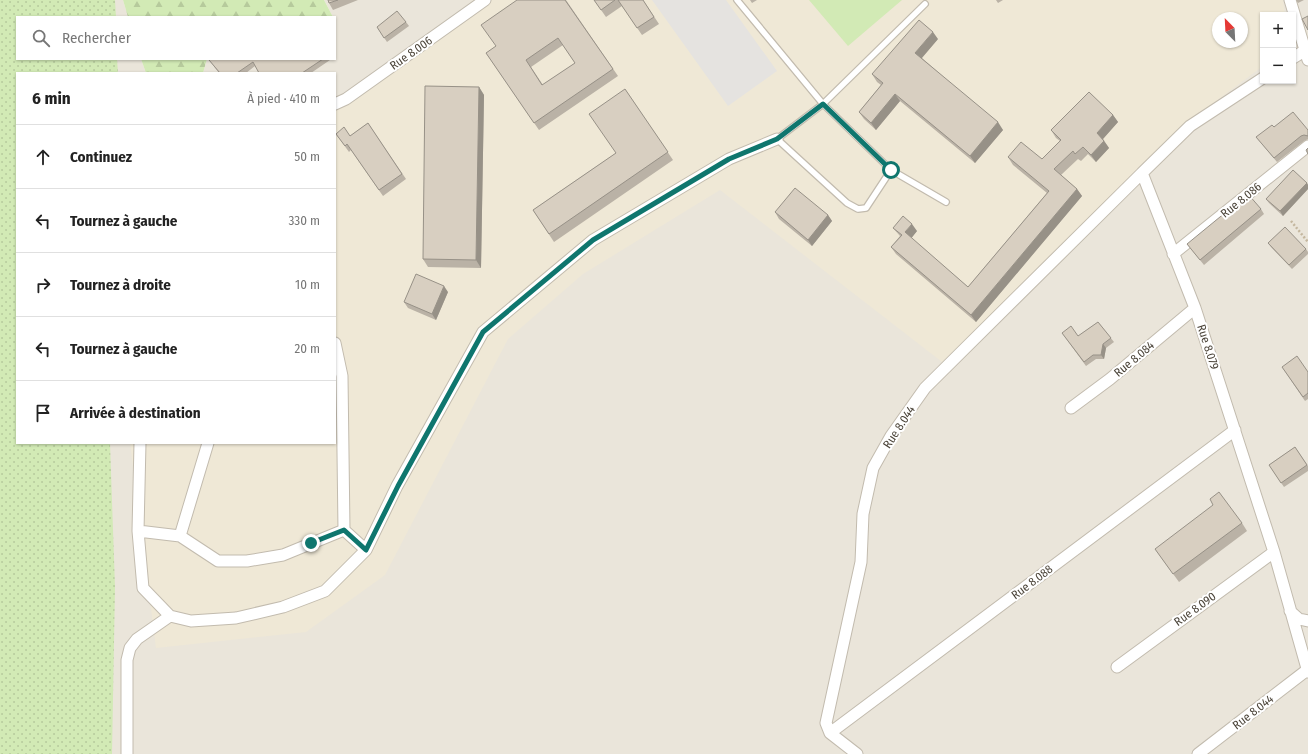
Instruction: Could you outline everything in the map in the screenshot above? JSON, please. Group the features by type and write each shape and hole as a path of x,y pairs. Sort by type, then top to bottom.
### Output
{"street":[{"name":"Rue 8.006","path":"336,104 346,99 485,0"},
{"path":"1290,0 1306,55 1296,57"},
{"path":"1142,173 1190,126 1260,80"},
{"path":"140,444 138,531 143,588 170,616 191,621 236,618 284,607 325,591 366,550 398,486 483,332 593,240 729,159 777,139"},
{"name":"Rue 8.086","path":"1174,254 1308,146"},
{"name":"Rue 8.079","path":"1142,173 1195,308 1274,552 1308,671"},
{"name":"Rue 8.044","path":"830,733 826,723 861,562 862,514 873,468 891,436 925,388 1142,173"},
{"name":"Rue 8.084","path":"1071,408 1110,379 1195,308"},
{"path":"336,354 344,530 366,550"},
{"name":"Rue 8.088","path":"830,733 1235,430"},
{"path":"180,536 208,444"},
{"path":"138,531 180,536 218,561 248,561 282,555 344,530"},
{"name":"Rue 8.090","path":"1117,667 1274,552"},
{"path":"1290,610 1299,620 1308,621"},
{"path":"127,754 127,660 130,648 137,639 170,616"},
{"name":"Rue 8.044","path":"1198,754 1308,671"},
{"path":"830,733 856,754"}],"lane":[{"path":"737,0 823,104 891,170 946,202"},
{"path":"891,170 866,208 858,210 847,203 777,139 823,104 925,4"}],"path":[{"path":"1291,221 1308,242"}],"shaded area":[{"path":"0,0 123,0 128,16 16,16 16,60 141,60 146,72 16,72 16,444 336,444 336,72 203,72 207,60 336,60 336,16 332,16 324,0 1308,0 1308,754 0,754"},
{"path":"490,0 1283,0 1285,12 1260,12 1260,68 1188,122 1140,166 946,365 720,190 583,274 508,339 385,575 306,632 156,648 130,444 336,444 336,106"},
{"path":"652,0 726,0 777,71 728,106"}],"green space":[{"path":"0,0 115,0 116,16 16,16 16,60 117,60 118,72 16,72 16,444 110,444 115,587 112,754 0,754"},
{"path":"123,0 324,0 332,16 128,16"},
{"path":"809,0 902,0 848,46"},
{"path":"141,60 207,60 203,72 146,72"}],"building":[{"path":"328,0 338,0 329,3"},
{"path":"517,0 565,0 613,69 534,123 486,53 496,46 481,25","holes":["558,38 575,63 542,85 526,60"]},
{"path":"594,0 615,0 601,10"},
{"path":"618,0 643,0 654,17 637,28"},
{"path":"397,11 406,22 384,38 377,27"},
{"path":"1308,16 1308,30 1302,19"},
{"path":"919,20 933,32 915,53 998,122 970,156 895,94 871,123 859,112 883,83 872,74"},
{"path":"209,60 322,60 304,72 258,72 253,62 238,72 219,72"},
{"path":"425,86 479,87 476,260 423,259"},
{"path":"625,89 668,152 549,234 533,210 616,153 589,114"},
{"path":"1089,92 1113,115 1097,133 1104,141 1091,155 1083,147 1075,154 1073,151 1054,169 1077,189 971,315 891,247 902,235 893,228 903,216 912,224 905,232 968,287 1049,191 1008,157 1021,142 1042,159 1061,140 1051,130"},
{"path":"1293,112 1308,130 1308,136 1301,136 1274,158 1256,137 1272,125 1274,127"},
{"path":"368,123 402,174 379,190 347,144 345,146 336,134 344,127 350,136"},
{"path":"1293,170 1307,183 1280,211 1266,199"},
{"path":"795,188 828,215 808,240 775,212"},
{"path":"1248,194 1261,209 1200,260 1187,244"},
{"path":"1285,227 1306,249 1289,265 1268,243"},
{"path":"416,274 444,286 432,314 404,302"},
{"path":"1098,322 1111,338 1103,344 1101,355 1093,355 1084,362 1062,333 1071,326 1078,336"},
{"path":"1297,356 1308,372 1308,393 1303,397 1282,367"},
{"path":"1295,447 1307,465 1281,483 1269,465"},
{"path":"1219,492 1242,523 1173,574 1155,549 1213,505 1210,499"}],"route":[{"path":"311,543 344,530 366,550 398,486 483,332 593,240 729,159 777,139 823,104 891,170"}]}
